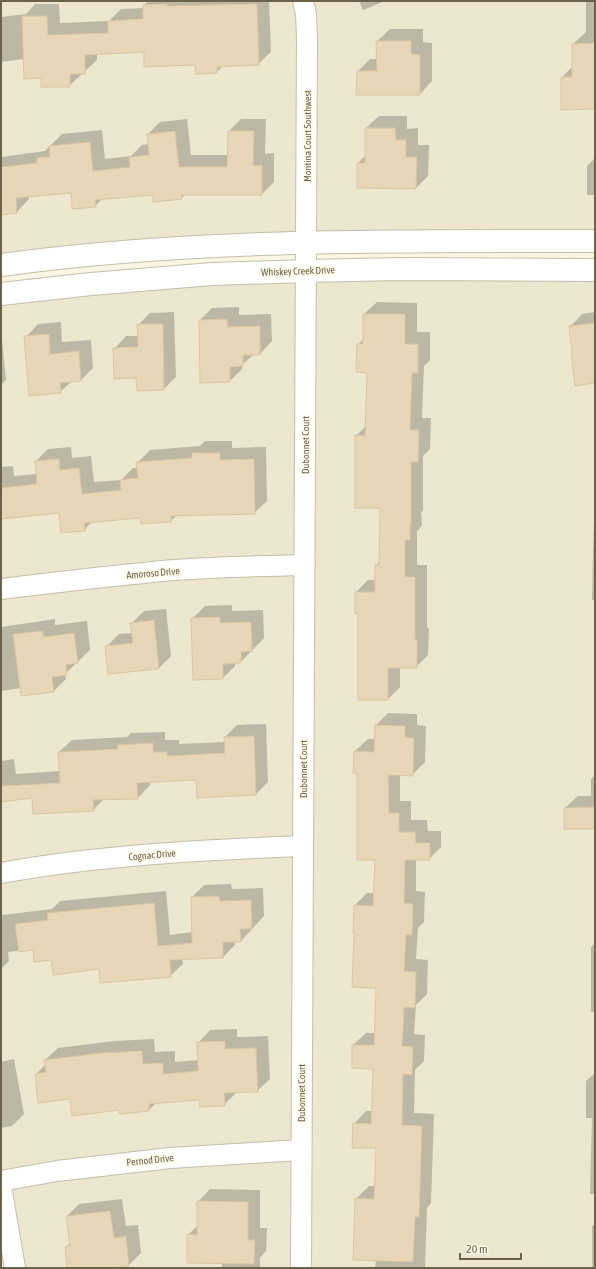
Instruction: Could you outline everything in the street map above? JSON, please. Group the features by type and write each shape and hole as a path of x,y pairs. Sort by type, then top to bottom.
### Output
{"street":[{"name":"Montina Court Southwest","path":"303,1 306,14 307,38 306,271"},
{"path":"1,264 122,251 307,242 595,240"},
{"name":"Whiskey Creek Drive","path":"1,294 91,284 212,274 399,269 595,270"},
{"name":"Dubonnet Court","path":"300,1268 306,271"},
{"name":"Amoroso Drive","path":"1,589 78,579 174,570 246,566 305,565"},
{"name":"Cognac Drive","path":"1,873 102,859 193,851 303,846"},
{"name":"Pernod Drive","path":"1,1181 57,1172 170,1158 301,1150"},
{"path":"1,1186 15,1268"}],"shaded area":[{"path":"1,1 595,1 595,230 271,232 121,241 1,254"},
{"path":"399,280 595,281 595,1268 1,1268 1,305 92,294 213,285"}],"building":[{"path":"167,4 167,6 257,4 259,65 217,67 217,73 196,74 195,65 144,67 144,52 85,55 85,74 70,74 70,87 41,87 41,78 24,79 22,16 47,16 48,35 108,33 108,21 143,19 143,5"},
{"path":"376,41 411,41 411,54 420,55 420,95 356,95 357,71 377,71"},
{"path":"595,43 595,109 561,110 561,77 572,77 572,44"},
{"path":"365,128 395,128 396,140 406,140 406,157 417,157 416,189 357,188 357,163 365,163"},
{"path":"175,131 179,167 227,167 228,131 254,131 253,166 262,165 262,195 181,195 182,199 153,202 153,195 95,200 96,207 72,209 71,193 16,198 17,213 1,215 1,167 37,163 37,158 50,157 49,146 90,142 93,171 130,167 129,157 149,155 147,134"},
{"path":"363,314 405,314 405,344 418,344 418,373 412,373 410,430 419,430 418,462 411,462 410,540 405,540 405,577 415,577 415,640 417,640 417,668 388,668 388,700 358,700 358,614 355,614 355,592 375,592 375,565 379,565 380,508 355,508 355,435 365,436 367,373 356,372 357,344 363,344"},
{"path":"227,319 228,327 260,326 260,355 243,355 243,366 230,367 230,382 200,383 199,320"},
{"path":"595,323 595,383 575,386 569,326"},
{"path":"137,324 163,324 164,390 137,391 136,378 114,379 113,348 138,347"},
{"path":"49,334 50,354 79,351 81,381 60,383 61,393 29,396 24,336"},
{"path":"192,453 220,453 220,460 254,459 255,514 171,516 171,522 141,524 140,518 84,523 85,531 61,533 59,513 1,519 1,488 37,484 35,461 59,459 60,470 79,468 82,494 121,490 120,480 138,478 136,462 192,458"},
{"path":"220,617 220,623 251,622 252,651 241,652 241,663 223,664 223,679 193,680 191,618"},
{"path":"154,620 159,669 108,674 105,646 133,643 130,623"},
{"path":"43,631 43,637 74,633 78,663 66,665 67,675 52,677 54,692 21,696 13,634"},
{"path":"375,725 405,726 405,737 414,738 413,776 388,775 389,813 399,813 399,832 415,832 416,843 430,843 430,860 405,860 404,903 413,904 412,935 406,935 404,971 416,972 415,1008 404,1007 402,1046 413,1047 412,1075 403,1074 402,1125 422,1126 419,1217 415,1217 413,1262 353,1260 355,1198 374,1199 376,1148 352,1148 353,1123 371,1124 373,1069 352,1068 352,1045 374,1045 376,988 352,987 354,905 373,906 375,860 357,860 357,773 353,773 354,751 374,752"},
{"path":"254,736 256,795 197,798 196,780 137,783 138,799 93,800 94,811 33,814 32,798 1,802 1,786 60,783 58,752 118,749 117,745 153,743 153,752 167,752 167,756 225,753 224,737"},
{"path":"595,807 595,829 564,829 564,808"},
{"path":"219,896 220,901 251,900 252,929 240,929 241,942 223,942 223,958 170,960 171,977 100,983 99,969 53,975 51,960 34,962 33,950 19,952 15,924 48,920 47,913 154,903 158,946 192,943 191,897"},
{"path":"225,1041 225,1049 256,1048 258,1092 224,1093 225,1106 200,1107 199,1100 149,1104 149,1111 120,1114 119,1110 72,1116 70,1099 38,1103 35,1074 46,1072 44,1060 101,1053 142,1051 143,1064 163,1063 163,1074 198,1071 197,1042"},
{"path":"197,1201 248,1202 248,1240 255,1240 254,1264 187,1263 187,1234 197,1235"},
{"path":"110,1211 114,1238 126,1236 129,1266 116,1268 67,1268 65,1247 70,1246 66,1216"}]}
